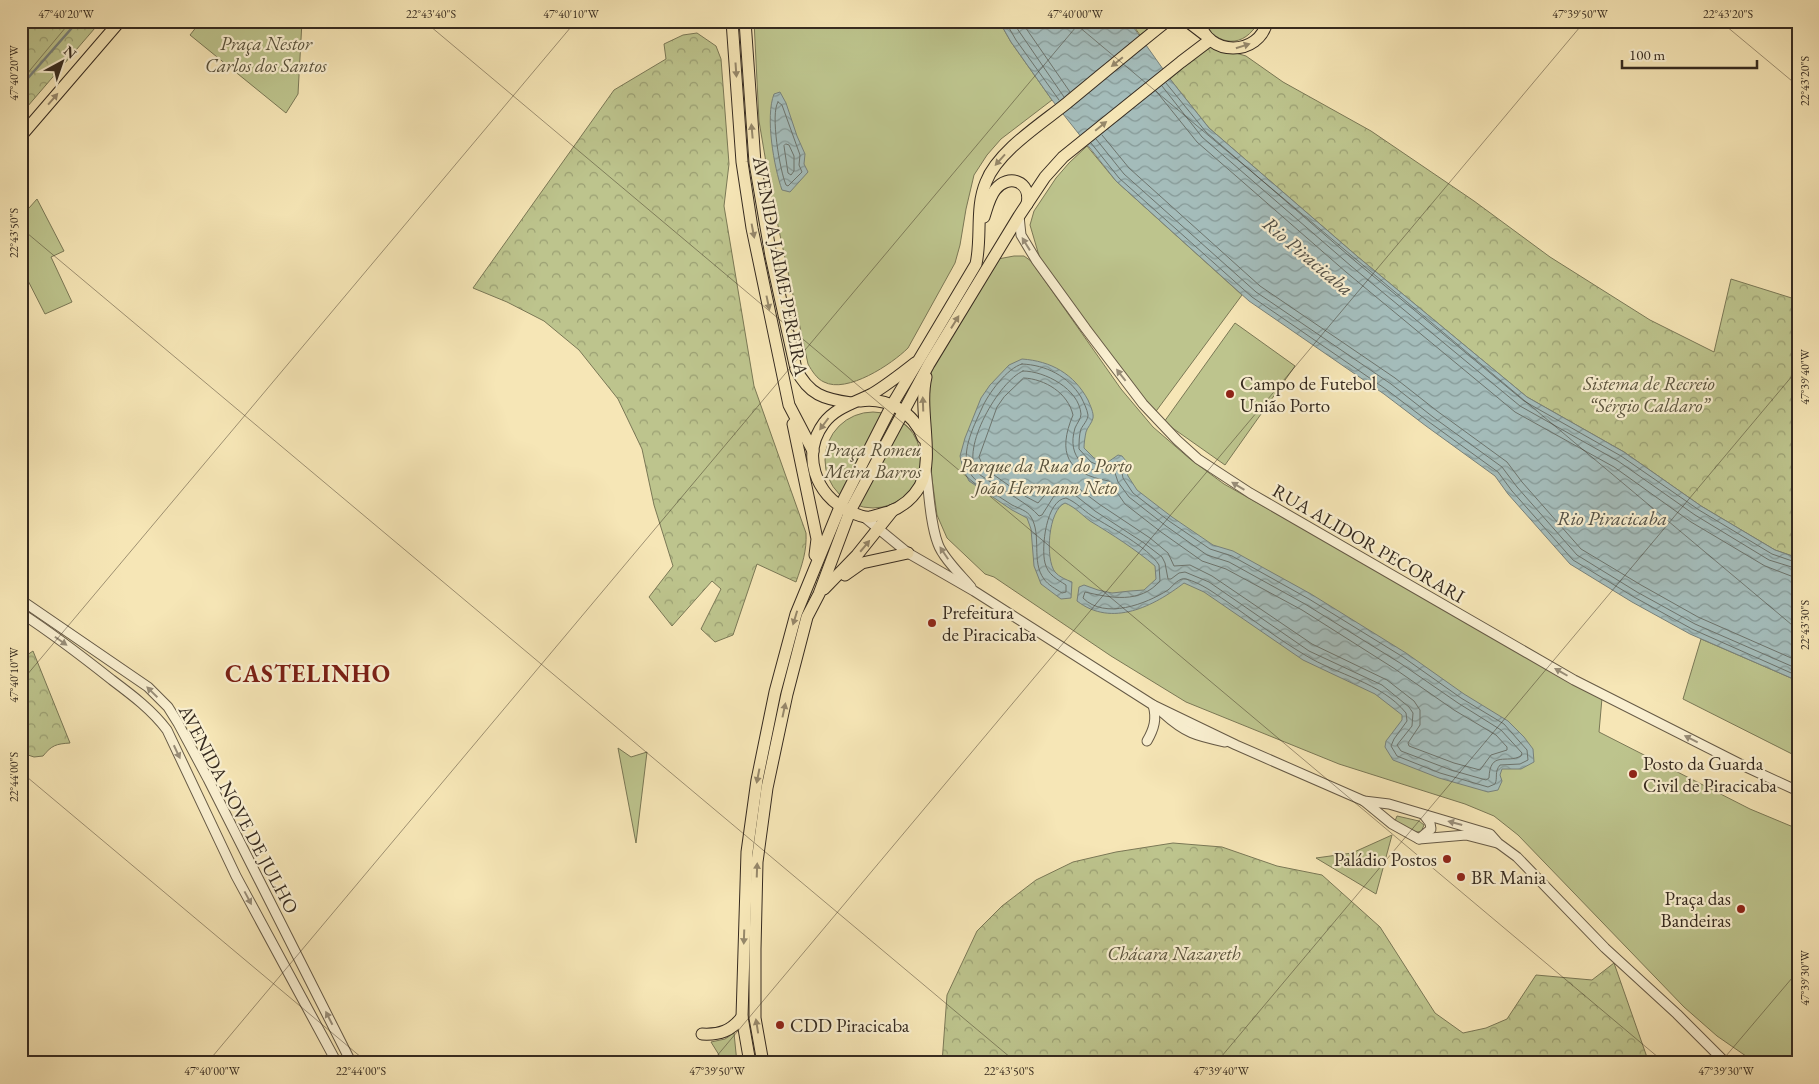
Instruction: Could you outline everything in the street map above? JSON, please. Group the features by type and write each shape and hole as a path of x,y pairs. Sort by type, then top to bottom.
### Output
{"main road":[{"path":"21,136 120,21"},
{"name":"AVENIDA JAIME PEREIRA","path":"732,21 742,162 752,228 789,404 812,456 818,482 824,492 845,509"},
{"name":"AVENIDA JAIME PEREIRA","path":"746,21 755,163 771,256 796,369 801,379 817,394 826,399 854,403 874,400 898,408"},
{"path":"845,509 864,517 893,510 901,506 914,494 923,478 926,470 923,390 926,360 976,264 980,235 980,206 989,174 1003,156 1166,21"},
{"path":"1187,21 1217,45 1232,49 1248,46 1262,34 1266,21"},
{"path":"1200,21 1208,37"},
{"path":"750,1063 742,1017 747,852 756,780 786,648 796,614 812,572 898,408 926,360 1045,177 1063,157 1181,62 1208,37"},
{"path":"980,235 991,196 1000,185 1011,181 1020,183 1027,191 1026,205"},
{"path":"806,485 815,440 825,421 837,410 890,383 926,360"},
{"path":"789,404 817,540 812,572"},
{"path":"898,408 917,426 925,444"},
{"path":"763,1063 755,1018 757,862 767,788 787,694 807,617 819,594 845,509"},
{"path":"819,594 857,555 893,510"},
{"path":"819,594 862,563 908,553"},
{"path":"702,1034 714,1035 727,1031 735,1026 742,1017"}],"street":[{"name":"RUA ALIDOR PECORARI","path":"1019,216 1020,235 1091,336 1143,404 1198,459 1243,489 1574,680 1746,767 1798,791"},
{"path":"926,470 938,544 946,558 974,591"},
{"path":"864,517 908,553 974,591 1153,705 1236,745 1364,801 1387,820 1418,839 1466,835 1498,843"},
{"name":"AVENIDA NOVE DE JULHO","path":"21,600 148,687 168,707 213,788 350,1062"},
{"name":"AVENIDA NOVE DE JULHO","path":"21,613 72,648 132,695 157,717 167,730 236,876 337,1063"},
{"path":"1153,705 1176,725 1197,736 1236,745"},
{"path":"1147,741 1154,728 1153,705"},
{"path":"1197,736 1217,735"},
{"path":"1364,801 1389,804 1490,834 1498,843 1517,857 1605,948 1677,1014 1726,1063"},
{"path":"1387,820 1391,813 1397,810 1410,810"},
{"path":"1418,839 1431,829 1430,823 1424,815"}],"green space":[{"path":"26,21 101,21 21,114 21,27"},
{"name":"Praça Nestor Carlos dos Santos","path":"201,21 302,21 298,94 286,113 190,35"},
{"path":"754,21 999,21 1011,42 1052,100 1001,139 987,155 974,175 955,263 908,348 901,355 869,376 845,384 834,385 821,381 808,364 772,198 759,121"},
{"path":"1130,21 1159,21 1140,35"},
{"path":"1202,21 1259,21 1246,36 1239,40 1231,41 1223,40 1216,36 1208,30"},
{"path":"697,33 716,46 721,59 729,164 724,206 754,386 806,533 805,552 796,582 757,564 733,635 715,642 701,629 721,589 712,581 672,626 649,597 673,566 654,505 642,449 618,399 579,350 544,321 507,302 473,288 614,90 666,59 664,44 683,35"},
{"name":"Sistema de Recreio “Sérgio Caldaro”","path":"1207,47 1215,47 1246,56 1283,82 1371,131 1474,201 1550,257 1650,320 1714,352 1731,279 1798,300 1798,558 1775,550 1701,506 1624,452 1527,397 1358,257 1209,128 1170,79"},
{"path":"1087,146 1116,181 1242,295 1154,414 1040,259 1030,225 1034,211 1056,178"},
{"path":"37,199 64,251 51,257 72,302 45,314 21,267 21,217"},
{"name":"Parque da Rua do Porto João Hermann Neto","path":"1024,256 1031,261 1121,389 1153,427 1190,459 1224,484 1602,698 1599,732 1750,809 1798,829 1798,1063 1756,1063 1717,1036 1684,1007 1518,835 1494,816 1465,804 1339,764 1186,702 1111,656 994,577 985,574 947,538 937,515 932,479 926,392 932,368 998,259"},
{"name":"Campo de Futebol União Porto","path":"1235,323 1295,366 1225,465 1164,422"},
{"name":"Praça Romeu Meira Barros","path":"873,412 891,415 907,426 918,442 921,460 918,478 907,494 891,505 873,508 855,505 839,494 828,478 825,460 828,442 839,426 855,415"},
{"path":"1701,639 1798,681 1798,757 1683,699"},
{"path":"33,651 70,743 55,746 49,749 43,756 34,757 22,753 21,750 21,728 23,726 21,718 21,659"},
{"path":"618,748 631,757 647,752 636,843"},
{"path":"1397,816 1419,821 1424,825 1421,832 1410,830 1395,821"},
{"path":"1392,835 1376,894 1316,858 1352,853"},
{"name":"Chácara Nazareth","path":"1173,843 1222,847 1277,866 1322,875 1380,927 1435,1013 1463,1033 1486,1028 1507,1019 1536,975 1592,980 1614,963 1649,1063 942,1063 947,995 977,931 1002,906 1036,880 1073,862 1116,852"},
{"path":"734,1033 737,1063 724,1063 711,1042 725,1039"}],"water":[{"name":"Rio Piracicaba","path":"999,21 1129,21 1170,79 1209,128 1358,257 1527,397 1624,452 1701,506 1775,550 1798,558 1798,681 1690,634 1632,602 1570,564 1508,494 1495,476 1384,394 1249,301 1116,181 1052,100 1011,42"},
{"path":"780,92 805,154 804,164 808,172 790,192 782,190 776,169 770,128 771,104 774,94"},
{"path":"1022,359 1033,360 1061,370 1082,391 1092,409 1093,416 1086,432 1084,448 1094,458 1108,462 1118,455 1122,456 1126,461 1125,467 1128,476 1137,490 1172,517 1213,545 1233,551 1311,594 1406,653 1464,694 1508,721 1533,749 1534,762 1521,769 1502,769 1500,775 1502,781 1498,790 1488,792 1439,778 1393,760 1385,747 1386,741 1402,720 1402,715 1375,694 1303,660 1204,592 1184,583 1160,599 1132,611 1104,613 1090,609 1077,601 1079,587 1084,585 1112,593 1144,590 1156,579 1155,566 1132,548 1065,503 1059,507 1055,515 1049,546 1052,566 1055,572 1072,582 1071,598 1061,599 1041,584 1034,566 1031,529 1027,518 969,481 963,469 960,456 981,398 990,385 1009,365"}],"waterway":[{"path":"21,86 78,21"}],"place":[{"name":"Campo de Futebol União Porto","path":"1230,394"},
{"name":"Prefeitura de Piracicaba","path":"932,623"},
{"name":"Posto da Guarda Civil de Piracicaba","path":"1633,774"},
{"name":"Paládio Postos","path":"1447,859"},
{"name":"BR Mania","path":"1461,877"},
{"name":"Praça das Bandeiras","path":"1741,909"},
{"name":"CDD Piracicaba","path":"780,1025"}],"district":[{"name":"CASTELINHO","path":"308,674"}]}
